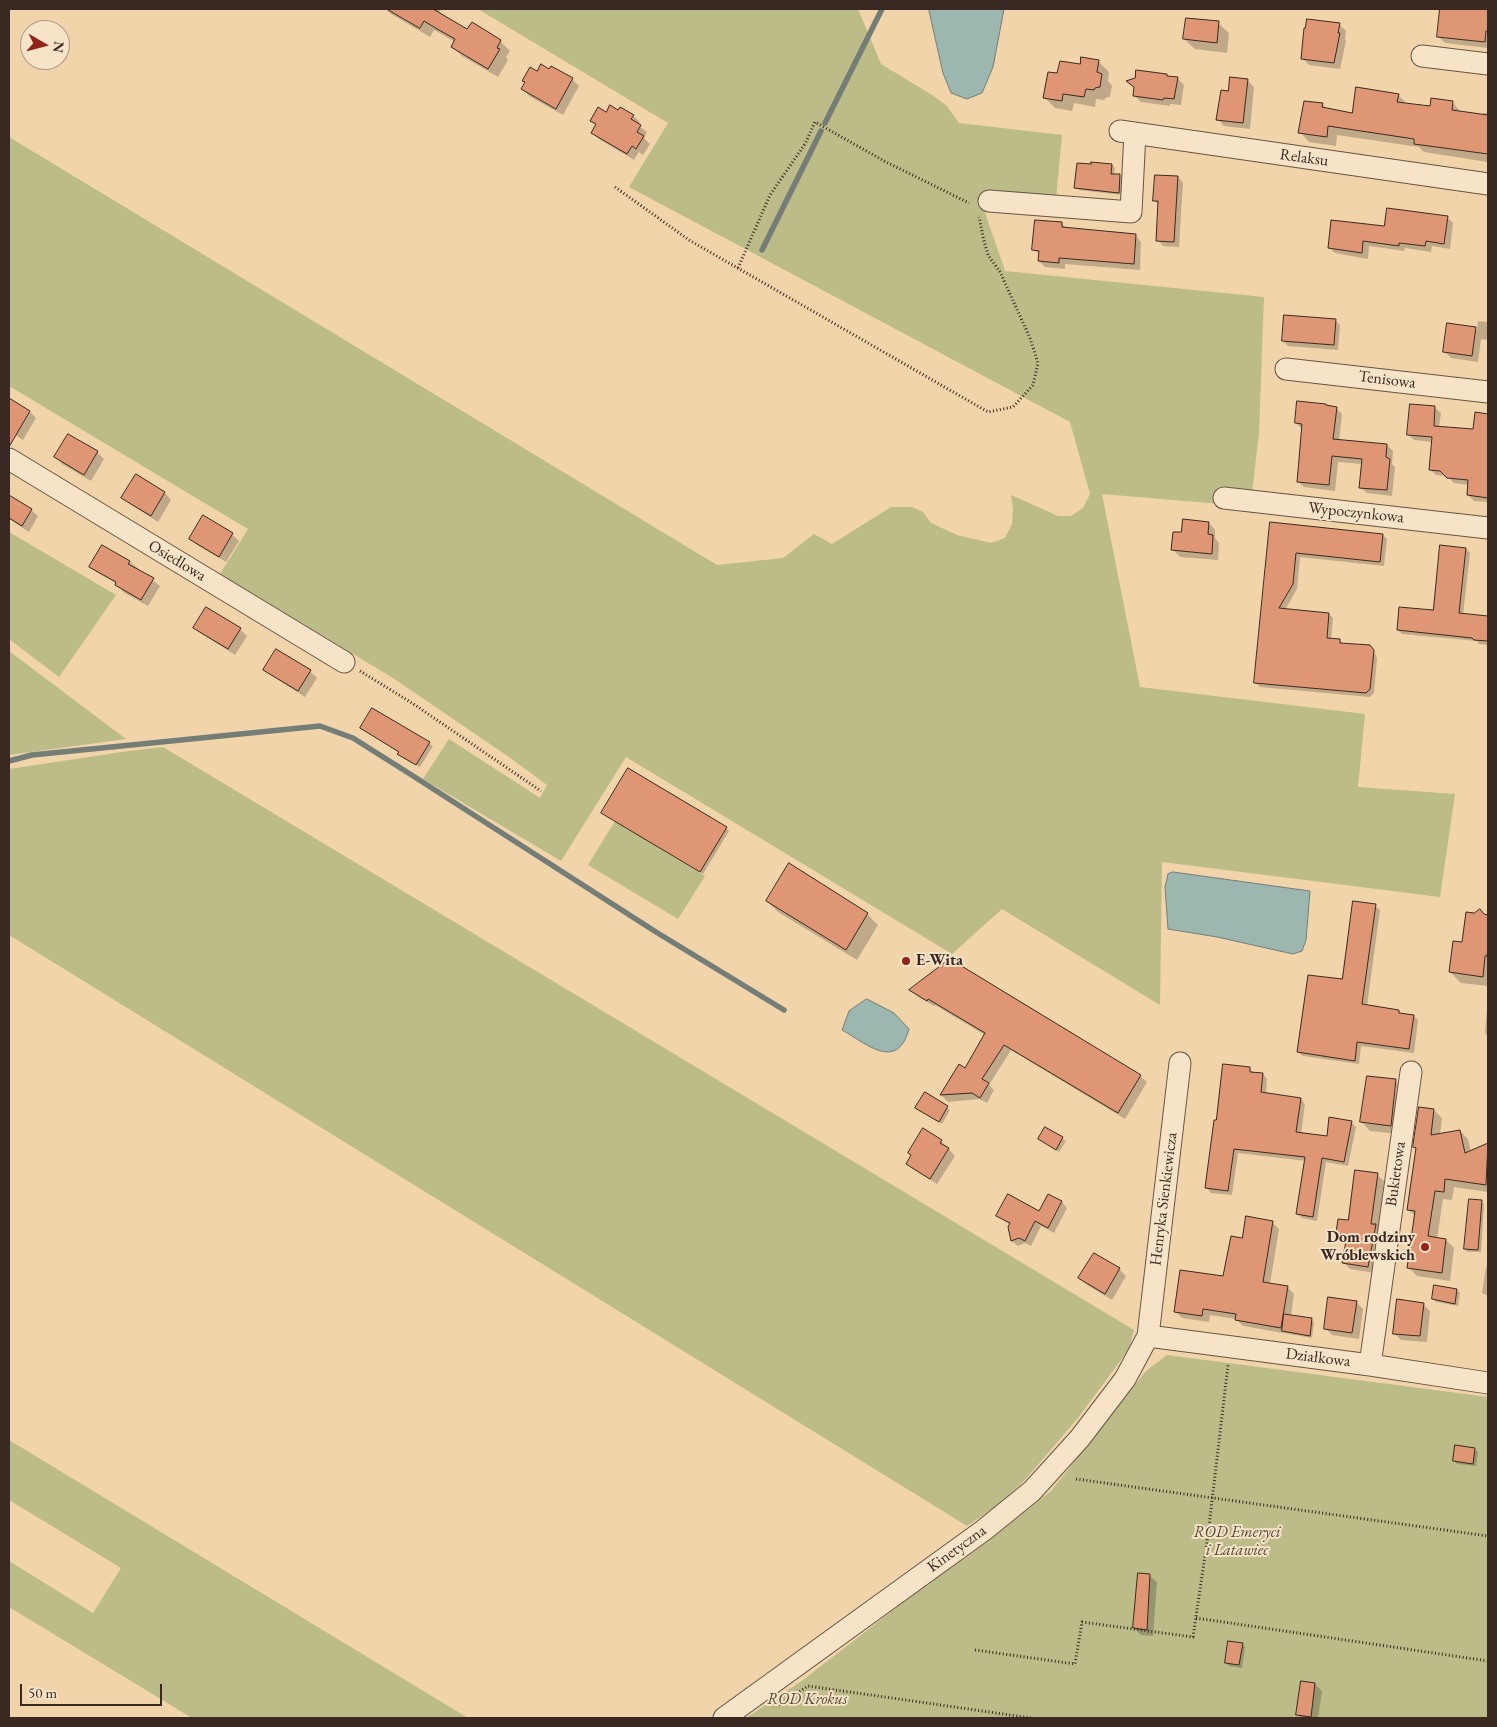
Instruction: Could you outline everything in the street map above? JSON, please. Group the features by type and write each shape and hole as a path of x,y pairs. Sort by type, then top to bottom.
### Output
{"street":[{"path":"1422,56 1488,64"},
{"name":"Relaksu","path":"980,205 1131,212 1128,132 1488,184"},
{"name":"Tenisowa","path":"1286,369 1488,392"},
{"name":"Osiedlowa","path":"9,459 344,662"},
{"name":"Wypoczynkowa","path":"1224,498 1488,528"},
{"name":"Henryka Sienkiewicza","path":"1148,1336 1180,1062"},
{"name":"Bukietowa","path":"1370,1365 1411,1072"},
{"name":"Działkowa","path":"1148,1336 1370,1365 1488,1383"},
{"name":"Kinetyczna","path":"724,1718 984,1530 1032,1491 1080,1438 1125,1379 1148,1336"}],"path":[{"path":"615,188 689,240 988,412 1012,407 1033,385 1038,363 1030,338 1000,272 988,255 984,241 980,205 886,162 815,122 805,144 770,195 738,268"},
{"path":"344,662 412,703 541,791"},
{"path":"975,1650 1074,1664 1082,1622 1193,1638 1212,1497 1229,1347"},
{"path":"1076,1479 1488,1536"},
{"path":"1196,1618 1488,1660"},
{"path":"772,1710 808,1686 1031,1718"}],"green space":[{"path":"478,9 858,9 881,64 947,106 959,123 1062,135 1056,199 982,193 987,207 983,207 1005,271 1264,297 1259,433 1252,493 1221,504 1102,494 1140,687 1365,714 1358,787 1455,794 1440,897 1162,862 1160,1005 1002,909 952,954 626,757 561,861 423,779 449,739 540,798 547,785 393,678 220,574 248,529 9,386 9,137 717,565 783,558 814,534 832,544 891,507 912,507 923,512 931,523 957,535 991,543 1005,538 1012,524 1013,509 1011,495 1058,516 1071,516 1083,508 1090,494 1070,422 629,187 668,123"},
{"path":"9,532 116,595 59,677 9,639"},
{"path":"9,651 126,739 9,755"},
{"path":"163,747 1134,1330 1129,1349 1078,1418 1024,1481 998,1505 967,1526 9,935 9,769"},
{"path":"615,821 705,876 678,919 588,865"},
{"name":"ROD Emeryci i Latawiec","path":"1167,1355 1488,1397 1488,1718 746,1718 803,1680 919,1590 986,1543 1051,1491 1146,1371"},
{"path":"9,1440 468,1718 192,1718 9,1607 9,1561 93,1613 121,1568 9,1500"}],"water":[{"path":"929,9 1004,9 993,67 982,93 967,99 951,93 943,73"},
{"path":"1173,872 1310,891 1306,940 1302,951 1293,954 1217,937 1168,929 1165,887 1168,874"},
{"path":"867,999 894,1013 909,1029 904,1042 897,1049 889,1052 880,1051 842,1030 849,1011"}],"building":[{"path":"387,9 433,9 467,29 472,22 501,40 497,48 500,49 488,69 451,47 455,39 424,21 420,28"},
{"path":"1440,9 1488,9 1488,31 1486,31 1485,42 1437,37"},
{"path":"1186,18 1219,21 1217,43 1183,39"},
{"path":"1307,19 1340,23 1334,63 1301,59 1304,28"},
{"path":"1081,57 1099,60 1097,72 1102,74 1100,87 1094,90 1086,89 1084,97 1063,94 1062,101 1043,98 1048,72 1057,73 1060,61 1080,64"},
{"path":"541,64 549,69 551,66 573,78 556,109 521,89 525,82 522,81 530,67 537,71"},
{"path":"1136,70 1178,77 1174,99 1164,98 1163,100 1133,96 1134,87 1126,81 1135,78"},
{"path":"1230,77 1248,79 1243,123 1216,120 1221,90 1228,91"},
{"path":"1356,87 1399,94 1397,102 1430,106 1431,98 1453,101 1452,110 1488,115 1488,154 1414,144 1414,139 1328,126 1327,137 1298,133 1304,101 1323,103 1322,107 1352,113"},
{"path":"610,105 618,110 620,107 634,115 631,119 641,125 637,132 644,136 636,149 632,146 627,154 591,133 596,124 590,121 598,107 606,112"},
{"path":"1091,162 1112,164 1111,174 1120,174 1119,193 1074,188 1077,163 1091,164"},
{"path":"1155,175 1178,176 1174,242 1156,241 1158,201 1153,201"},
{"path":"1387,208 1448,216 1444,244 1426,241 1425,246 1399,243 1399,246 1363,241 1362,253 1328,248 1331,220 1384,226"},
{"path":"1035,220 1062,222 1062,227 1136,234 1134,264 1059,258 1059,263 1038,261 1039,251 1032,250"},
{"path":"1284,315 1336,319 1334,345 1282,341"},
{"path":"1447,323 1476,327 1472,356 1443,352"},
{"path":"9,398 30,411 9,447"},
{"path":"1297,401 1337,407 1333,439 1387,444 1386,457 1390,459 1387,490 1359,488 1362,459 1332,456 1329,485 1297,482 1302,424 1295,423"},
{"path":"1410,404 1435,406 1434,426 1473,429 1475,412 1488,414 1488,498 1467,495 1468,480 1447,478 1440,471 1429,470 1432,437 1407,435"},
{"path":"68,434 98,451 84,475 54,457"},
{"path":"136,474 165,492 151,516 121,498"},
{"path":"9,495 32,509 22,526 9,518"},
{"path":"203,515 233,533 219,557 189,539"},
{"path":"1183,519 1209,522 1208,534 1213,535 1212,554 1171,550 1173,532 1181,532"},
{"path":"1270,522 1383,534 1380,562 1296,553 1293,584 1279,608 1329,613 1327,638 1340,639 1340,643 1370,645 1374,650 1370,689 1366,693 1254,683"},
{"path":"102,545 130,561 128,564 154,578 141,600 115,585 116,582 89,567"},
{"path":"1440,545 1466,548 1459,613 1488,616 1488,641 1397,630 1399,607 1433,610"},
{"path":"206,607 241,628 228,649 193,628"},
{"path":"276,649 311,670 298,691 263,670"},
{"path":"372,708 430,742 416,765 360,728"},
{"path":"628,768 727,827 700,872 601,813"},
{"path":"789,863 868,913 846,950 766,901"},
{"path":"1353,901 1376,904 1362,1004 1399,1010 1399,1013 1414,1015 1409,1049 1357,1042 1355,1061 1297,1052 1308,975 1342,979"},
{"path":"1480,909 1484,914 1488,915 1488,948 1487,956 1485,956 1483,977 1449,972 1453,941 1462,942 1466,912 1474,913"},
{"path":"950,959 1141,1075 1118,1113 1004,1045 982,1079 989,1083 980,1098 972,1093 940,1095 959,1064 965,1068 985,1033 928,999 927,1001 909,990"},
{"path":"1223,1064 1250,1067 1250,1072 1263,1073 1261,1092 1301,1098 1296,1132 1327,1136 1329,1117 1352,1121 1344,1162 1322,1158 1313,1217 1296,1214 1305,1157 1234,1149 1228,1191 1205,1188"},
{"path":"1367,1076 1396,1079 1391,1126 1360,1122"},
{"path":"925,1092 948,1106 939,1122 915,1108"},
{"path":"1419,1107 1434,1109 1431,1135 1460,1130 1465,1153 1488,1143 1486,1185 1445,1179 1444,1192 1435,1191 1428,1236 1446,1239 1442,1273 1407,1268 1415,1211 1407,1210 1416,1148 1413,1147"},
{"path":"1045,1127 1063,1137 1056,1150 1038,1139"},
{"path":"923,1128 942,1140 940,1143 949,1148 930,1179 906,1164 911,1155 908,1153"},
{"path":"1355,1170 1378,1173 1371,1224 1376,1224 1368,1267 1342,1263 1347,1235 1336,1233 1338,1219 1348,1220"},
{"path":"1008,1194 1039,1211 1048,1194 1062,1201 1048,1228 1035,1221 1025,1241 1019,1238 1011,1241 1008,1227 1010,1223 996,1216"},
{"path":"1469,1199 1482,1200 1478,1250 1464,1249"},
{"path":"1246,1216 1273,1221 1263,1282 1288,1286 1281,1328 1235,1320 1236,1314 1203,1309 1202,1316 1174,1312 1180,1270 1223,1276 1231,1236 1242,1238"},
{"path":"1094,1253 1120,1268 1105,1294 1078,1278"},
{"path":"1434,1285 1457,1289 1455,1304 1432,1299"},
{"path":"1328,1297 1357,1301 1352,1333 1324,1329"},
{"path":"1397,1299 1424,1303 1420,1336 1393,1334"},
{"path":"1284,1314 1312,1318 1310,1336 1282,1331"},
{"path":"1455,1445 1475,1448 1473,1464 1453,1461"},
{"path":"1138,1573 1150,1574 1147,1630 1133,1628"},
{"path":"1228,1641 1243,1643 1239,1665 1225,1663"},
{"path":"1301,1681 1315,1683 1311,1717 1296,1715"}],"waterway":[{"path":"825,123 882,9"},
{"path":"762,250 821,131"},
{"path":"9,761 32,755 320,726 353,738 656,932 784,1010"}],"place":[{"name":"E-Wita","path":"906,961"},
{"name":"Dom rodziny Wróblewskich","path":"1425,1247"}],"park label":[{"name":"ROD Krokus","path":"807,1700"}]}
